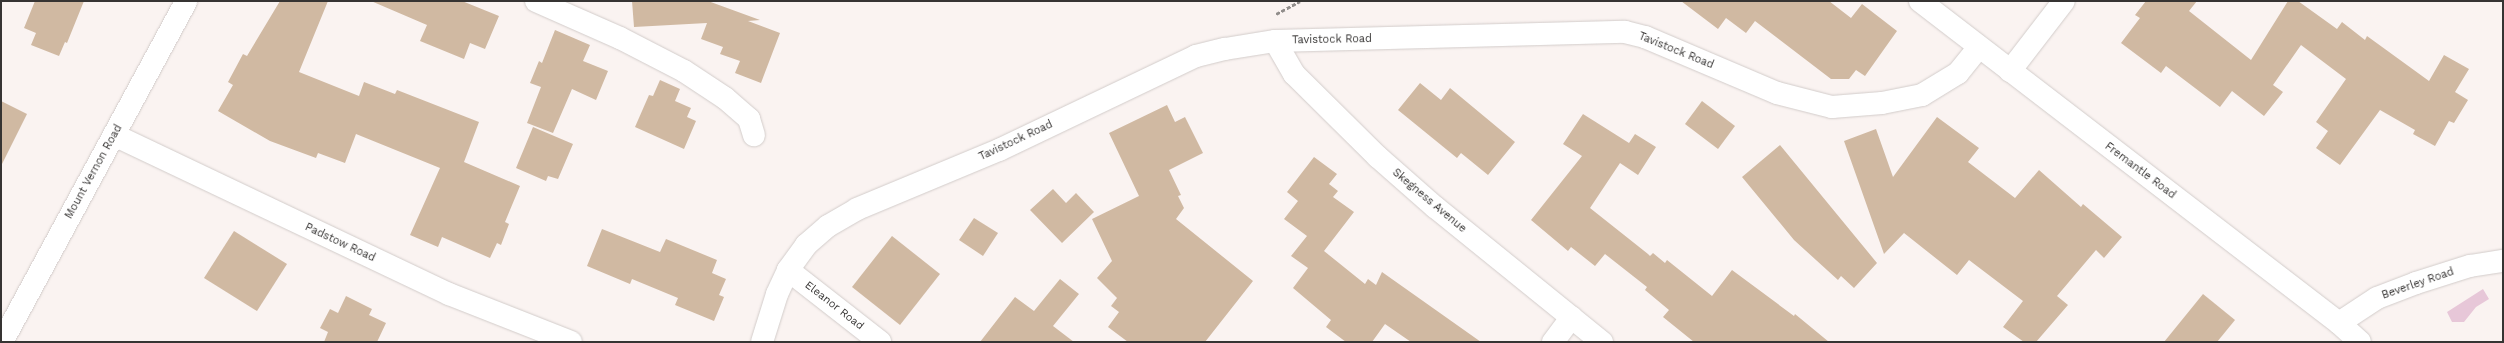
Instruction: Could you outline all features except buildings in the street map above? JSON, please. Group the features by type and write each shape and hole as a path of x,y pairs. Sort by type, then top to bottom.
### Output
{"street":[{"name":"Mount Vernon Road","path":"2,342 186,1"},
{"path":"536,1 620,38 684,71 725,98 749,119 754,135"},
{"name":"Fremantle Road","path":"1920,1 1978,48 2339,323 2360,342"},
{"path":"2010,71 2064,1"},
{"name":"Tavistock Road","path":"762,342 777,294 788,270 806,244 828,226 857,209 999,150 1196,56 1275,41 1625,32 1645,37 1777,93 1832,107 1882,103 1922,95 1958,73 1978,48"},
{"name":"Skegness Avenue","path":"1275,41 1294,74 1378,157 1602,342"},
{"name":"Padstow Road","path":"114,135 449,294 571,342"},
{"name":"Beverley Road","path":"2339,323 2377,298 2416,283 2470,266 2503,261"},
{"name":"Eleanor Road","path":"788,270 880,342"},
{"path":"1553,342 1572,318"}],"shaded area":[{"path":"2483,289 2489,299 2476,307 2464,322 2452,322 2447,312"}]}
